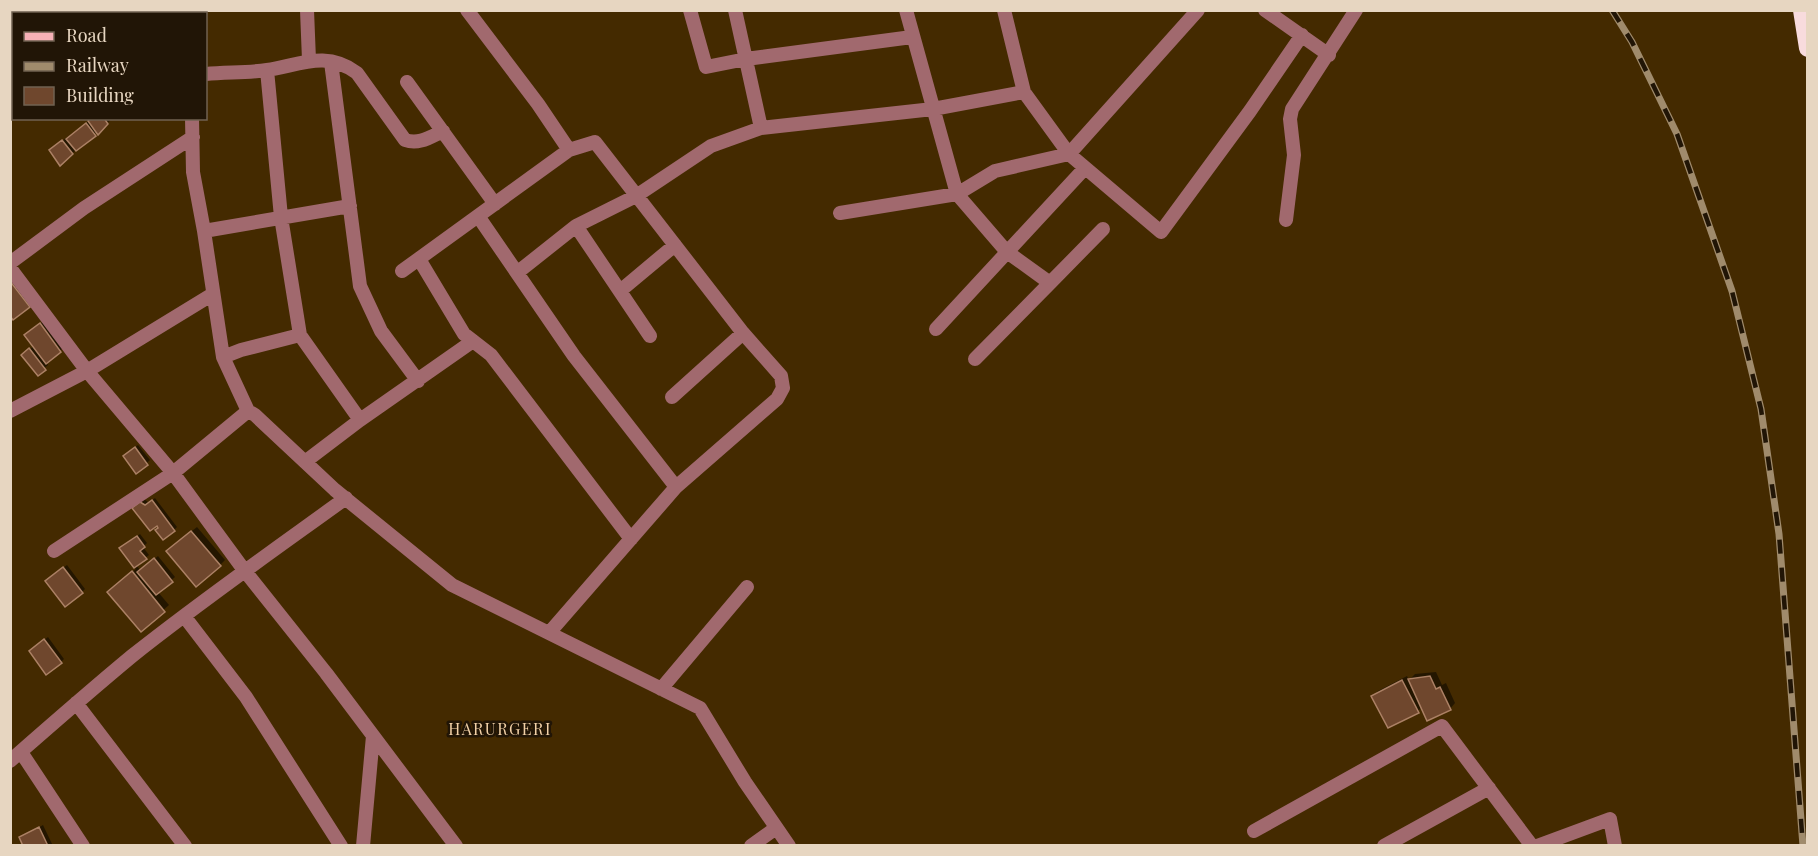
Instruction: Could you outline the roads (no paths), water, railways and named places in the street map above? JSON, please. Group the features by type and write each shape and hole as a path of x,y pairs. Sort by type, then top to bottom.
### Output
{"highway":[{"path":"1802,10 1808,48"}],"street":[{"path":"307,10 309,60"},
{"path":"467,10 538,104 569,150"},
{"path":"690,10 706,67 746,59 912,37"},
{"path":"735,10 761,128"},
{"path":"906,10 957,194 1006,252 1050,283"},
{"path":"1004,10 1024,92 1069,154 1161,232 1250,111 1302,35"},
{"path":"840,213 957,194 995,171 1069,154 1198,10"},
{"path":"1265,10 1329,55"},
{"path":"1286,220 1294,155 1290,119 1292,109 1356,10"},
{"path":"207,74 267,70 309,60 331,62 349,67 357,73 405,140 412,143 420,142 443,131"},
{"path":"331,62 360,286 381,331 418,381"},
{"path":"267,70 281,217 300,335 360,420"},
{"path":"407,81 495,204"},
{"path":"518,272 576,226 636,195 711,146 761,128 933,110 1024,92"},
{"path":"192,120 193,172 223,357 248,411 346,498 452,585 700,708 745,782 789,846"},
{"path":"193,137 84,207 10,266 87,371 172,473 456,846"},
{"path":"402,271 569,150 595,142 743,333 781,376 783,388 777,399 676,487 549,633"},
{"path":"936,329 1085,168"},
{"path":"204,231 350,206"},
{"path":"478,216 574,356 676,487"},
{"path":"576,226 651,336"},
{"path":"975,359 1103,229"},
{"path":"620,291 675,245"},
{"path":"419,259 464,334 491,355 631,539"},
{"path":"10,411 87,371 213,294"},
{"path":"672,397 743,333"},
{"path":"223,357 300,335"},
{"path":"306,461 473,341"},
{"path":"54,551 172,473 248,411"},
{"path":"82,846 16,756 76,703 184,616 244,570 346,498"},
{"path":"661,689 747,586"},
{"path":"184,616 246,697 341,846"},
{"path":"76,703 185,846"},
{"path":"1254,831 1442,726 1535,846 1610,819 1615,846"},
{"path":"363,846 373,736"},
{"path":"1384,846 1489,788"},
{"path":"752,846 776,828"}],"railway":[{"path":"1612,10 1632,42 1677,134 1732,291 1761,409 1779,534 1803,846"}],"district":[{"name":"HARURGERI","path":"500,729"}]}
